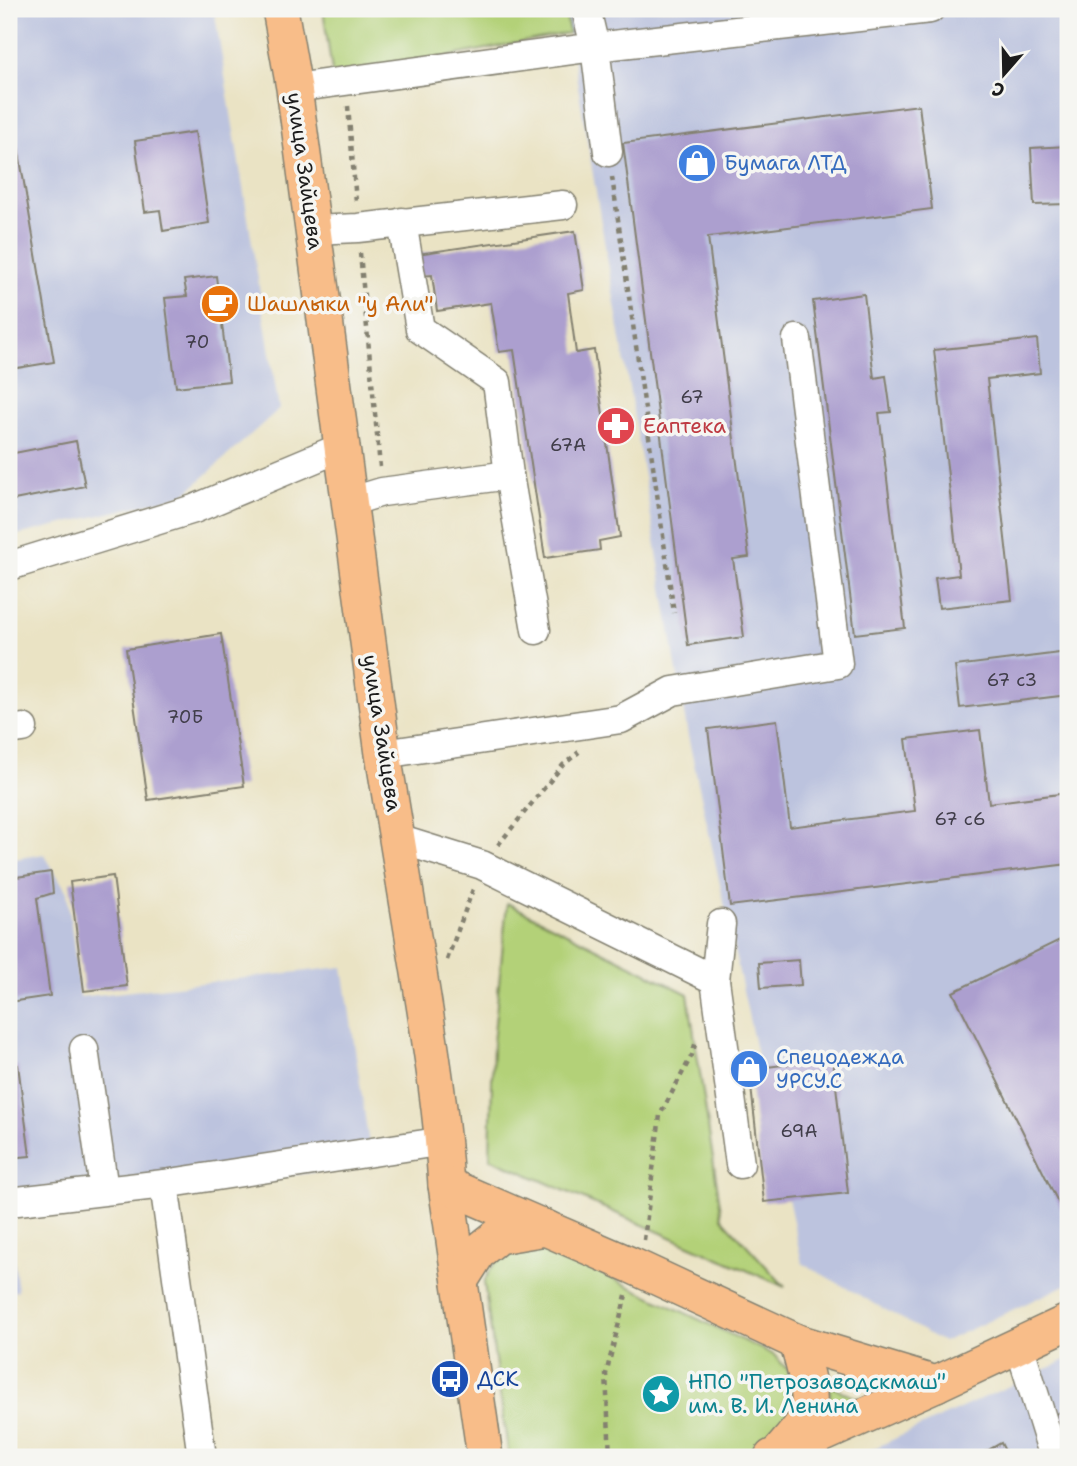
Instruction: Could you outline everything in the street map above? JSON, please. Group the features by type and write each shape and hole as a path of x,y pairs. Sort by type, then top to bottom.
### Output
{"main road":[{"name":"улица Зайцева","path":"279,9 294,88 342,447 366,497 383,754 430,1043 444,1141 446,1185 485,1457"},
{"path":"446,1185 546,1228 644,1250 797,1342 936,1384"},
{"path":"460,1281 479,1251 498,1236 546,1228"},
{"path":"775,1456 1068,1322"},
{"path":"775,1456 807,1419 809,1399 806,1372 797,1342"}],"lane":[{"path":"586,9 595,47 608,152"},
{"path":"294,88 595,47 930,9"},
{"path":"313,230 358,228 562,205"},
{"path":"402,222 420,329 496,382 536,630"},
{"path":"383,754 621,719 673,691 838,664 797,339"},
{"path":"9,566 194,509 342,447"},
{"path":"366,497 509,475"},
{"path":"398,839 482,865 715,980"},
{"path":"721,924 715,980 740,1164"},
{"path":"84,1049 104,1190"},
{"path":"9,1202 164,1184 444,1141"},
{"path":"164,1184 202,1457"},
{"path":"1019,1345 1054,1457"}],"path":[{"path":"346,81 358,228 366,497"},
{"path":"608,152 674,613"},
{"path":"610,1457 606,1374 644,1250 660,1115 692,1055 700,1030"}],"shaded area":[{"path":"9,9 214,9 279,409 184,495 9,537"},
{"path":"565,9 1068,9 1068,1284 943,1342 802,1263 688,736"},
{"path":"44,854 67,892 80,997 343,967 372,1165 9,1211 9,860"},
{"path":"9,1221 18,1291 9,1292"},
{"path":"1068,1359 1068,1457 855,1457"}],"green space":[{"path":"323,9 565,9 569,33 333,79"},
{"path":"507,903 688,994 722,1218 785,1287 490,1158 493,1043"},
{"path":"525,1245 544,1246 774,1355 788,1370 793,1388 788,1416 770,1442 735,1457 509,1457 484,1283 499,1259"},
{"path":"830,1386 859,1399 830,1413"}],"building":[{"path":"919,105 932,209 708,237 749,557 733,559 744,637 688,645 623,143"},
{"path":"14,123 54,362 11,369 9,124"},
{"path":"195,132 209,223 163,231 160,210 145,212 135,141"},
{"path":"1068,146 1068,204 1034,205 1031,148"},
{"path":"575,231 584,290 568,293 576,353 594,350 620,537 599,541 600,550 545,558 514,350 499,352 491,303 437,311 432,275 420,276 417,254"},
{"path":"216,276 229,381 176,387 165,298 187,296 184,280"},
{"path":"864,294 874,378 886,376 891,412 879,413 905,628 855,634 813,301"},
{"path":"1037,339 1040,373 987,379 1012,600 939,608 935,578 959,575 934,350"},
{"path":"76,441 85,486 9,501 9,454"},
{"path":"221,634 244,786 148,800 126,649"},
{"path":"1068,652 1068,695 960,708 955,666"},
{"path":"777,720 790,827 915,811 906,739 980,730 989,803 1068,793 1068,864 730,906 708,729"},
{"path":"51,872 53,893 37,898 50,996 9,1002 9,878"},
{"path":"113,876 127,986 84,991 70,882"},
{"path":"1068,936 1068,1222 953,992"},
{"path":"799,960 801,985 761,988 759,963"},
{"path":"833,1059 848,1193 764,1202 749,1069"},
{"path":"18,1065 30,1156 9,1158 9,1067"},
{"path":"1068,1408 1068,1450 1052,1416"},
{"path":"1001,1443 1008,1457 976,1457"}],"place":[{"name":"Бумага ЛТД","path":"697,163"},
{"name":"Шашлыки \"у Али\"","path":"220,304"},
{"name":"Еаптека","path":"616,426"},
{"name":"Спецодежда УРСУ.С","path":"749,1069"},
{"name":"ДСК","path":"450,1379"},
{"name":"НПО \"Петрозаводскмаш\" им. В. И. Ленина","path":"661,1394"}]}
